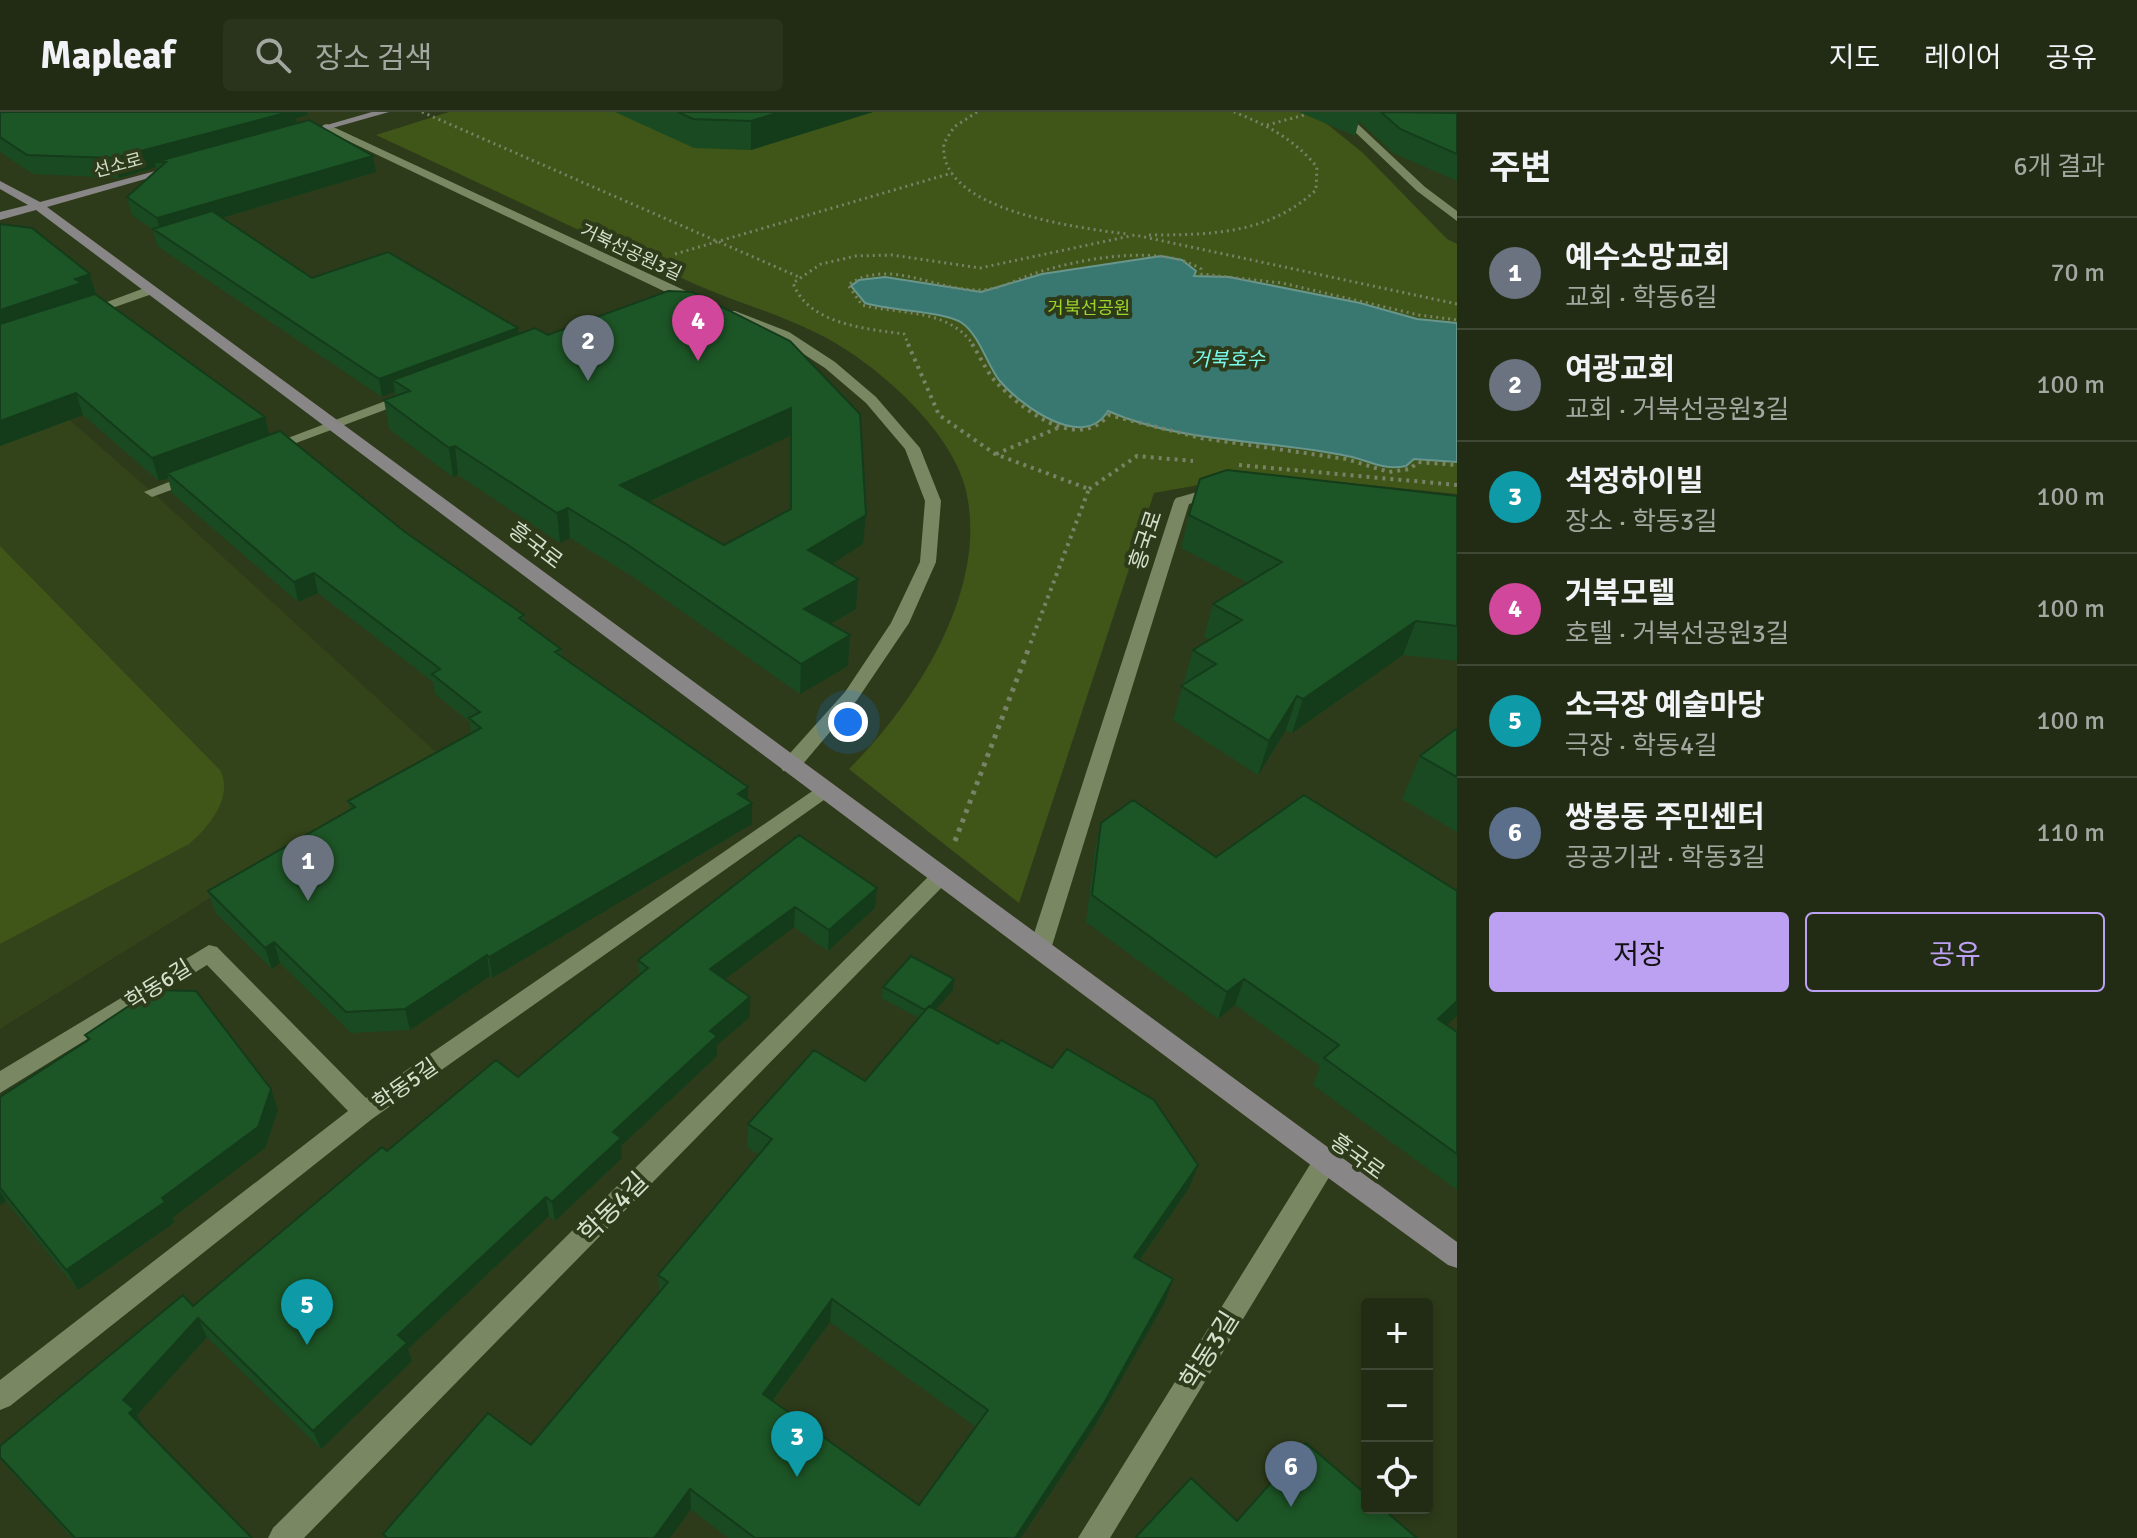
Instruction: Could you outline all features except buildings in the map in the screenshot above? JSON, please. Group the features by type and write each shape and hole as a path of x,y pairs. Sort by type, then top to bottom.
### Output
{"street":[{"path":"281,140 384,112"},
{"path":"1339,112 1421,189 1457,217"},
{"name":"거북선공원3길","path":"327,127 678,294 784,335 830,365 871,400 912,448 933,501 928,562 900,623 851,696 790,766"},
{"name":"선소로","path":"0,216 190,164"},
{"name":"흥국로","path":"0,184 37,205 335,424 790,766 1457,1257"},
{"path":"75,316 150,290"},
{"path":"663,299 678,294"},
{"path":"250,455 424,390"},
{"path":"152,492 208,471"},
{"name":"흥국로","path":"1040,949 1182,501 1217,491 1232,493"},
{"name":"학동5길","path":"0,1397 364,1112 824,790"},
{"name":"학동4길","path":"283,1538 942,875"},
{"name":"학동6길","path":"0,1083 209,953 364,1112"},
{"name":"학동3길","path":"1093,1538 1325,1162"}],"path":[{"path":"422,112 799,277"},
{"path":"977,112 957,123 943,140 942,160 952,173 985,199 1027,216 1079,228 1135,235 1457,304"},
{"path":"1089,489 995,454 939,415 904,334 843,323 823,314 794,291 793,283 799,277 833,262 880,253 964,270 1094,241 1135,235 1198,235 1254,226 1294,210 1316,190 1317,167 1300,145 1267,125 1234,112"},
{"path":"1267,125 1317,112"},
{"path":"624,269 952,173"},
{"path":"1457,320 1419,316 1364,301 1228,275 1201,274 1201,269 1189,259 1165,254 1040,272 981,290 884,275 858,278 849,283 851,293 862,305 957,326 977,350 994,380 1018,402 1060,427 1074,430 1094,428 1109,415 1201,438 1346,459 1389,472 1410,469 1418,462 1457,465"},
{"path":"995,454 1060,427"},
{"path":"942,875 1089,489 1137,456 1201,462"},
{"path":"1233,465 1457,485"}],"shaded area":[{"path":"0,359 152,492 439,755 0,1029"}],"green space":[{"name":"거북선공원","path":"449,112 1312,112 1363,153 1447,239 1457,244 1457,494 1260,474 1154,493 1019,903 849,769 875,742 923,675 943,638 958,600 968,560 970,521 964,483 945,444 898,390 862,361 826,338 684,279 376,135"},
{"path":"0,546 220,770 224,791 217,811 189,844 0,944"}],"water":[{"name":"거북호수","path":"1161,256 1182,260 1196,271 1194,276 1229,277 1360,303 1417,319 1457,323 1457,462 1414,459 1406,466 1383,466 1317,451 1166,430 1108,411 1097,422 1083,427 1068,426 1036,412 1009,390 999,380 973,335 962,323 943,316 865,303 851,286 859,280 885,277 981,292 1042,274"}],"place":[{"name":"거북모텔","path":"698,361"},
{"name":"여광교회","path":"588,381"},
{"name":"예수소망교회","path":"308,901"},
{"name":"소극장 예술마당","path":"307,1345"},
{"name":"석정하이빌","path":"797,1477"},
{"name":"쌍봉동 주민센터","path":"1291,1507"}]}
